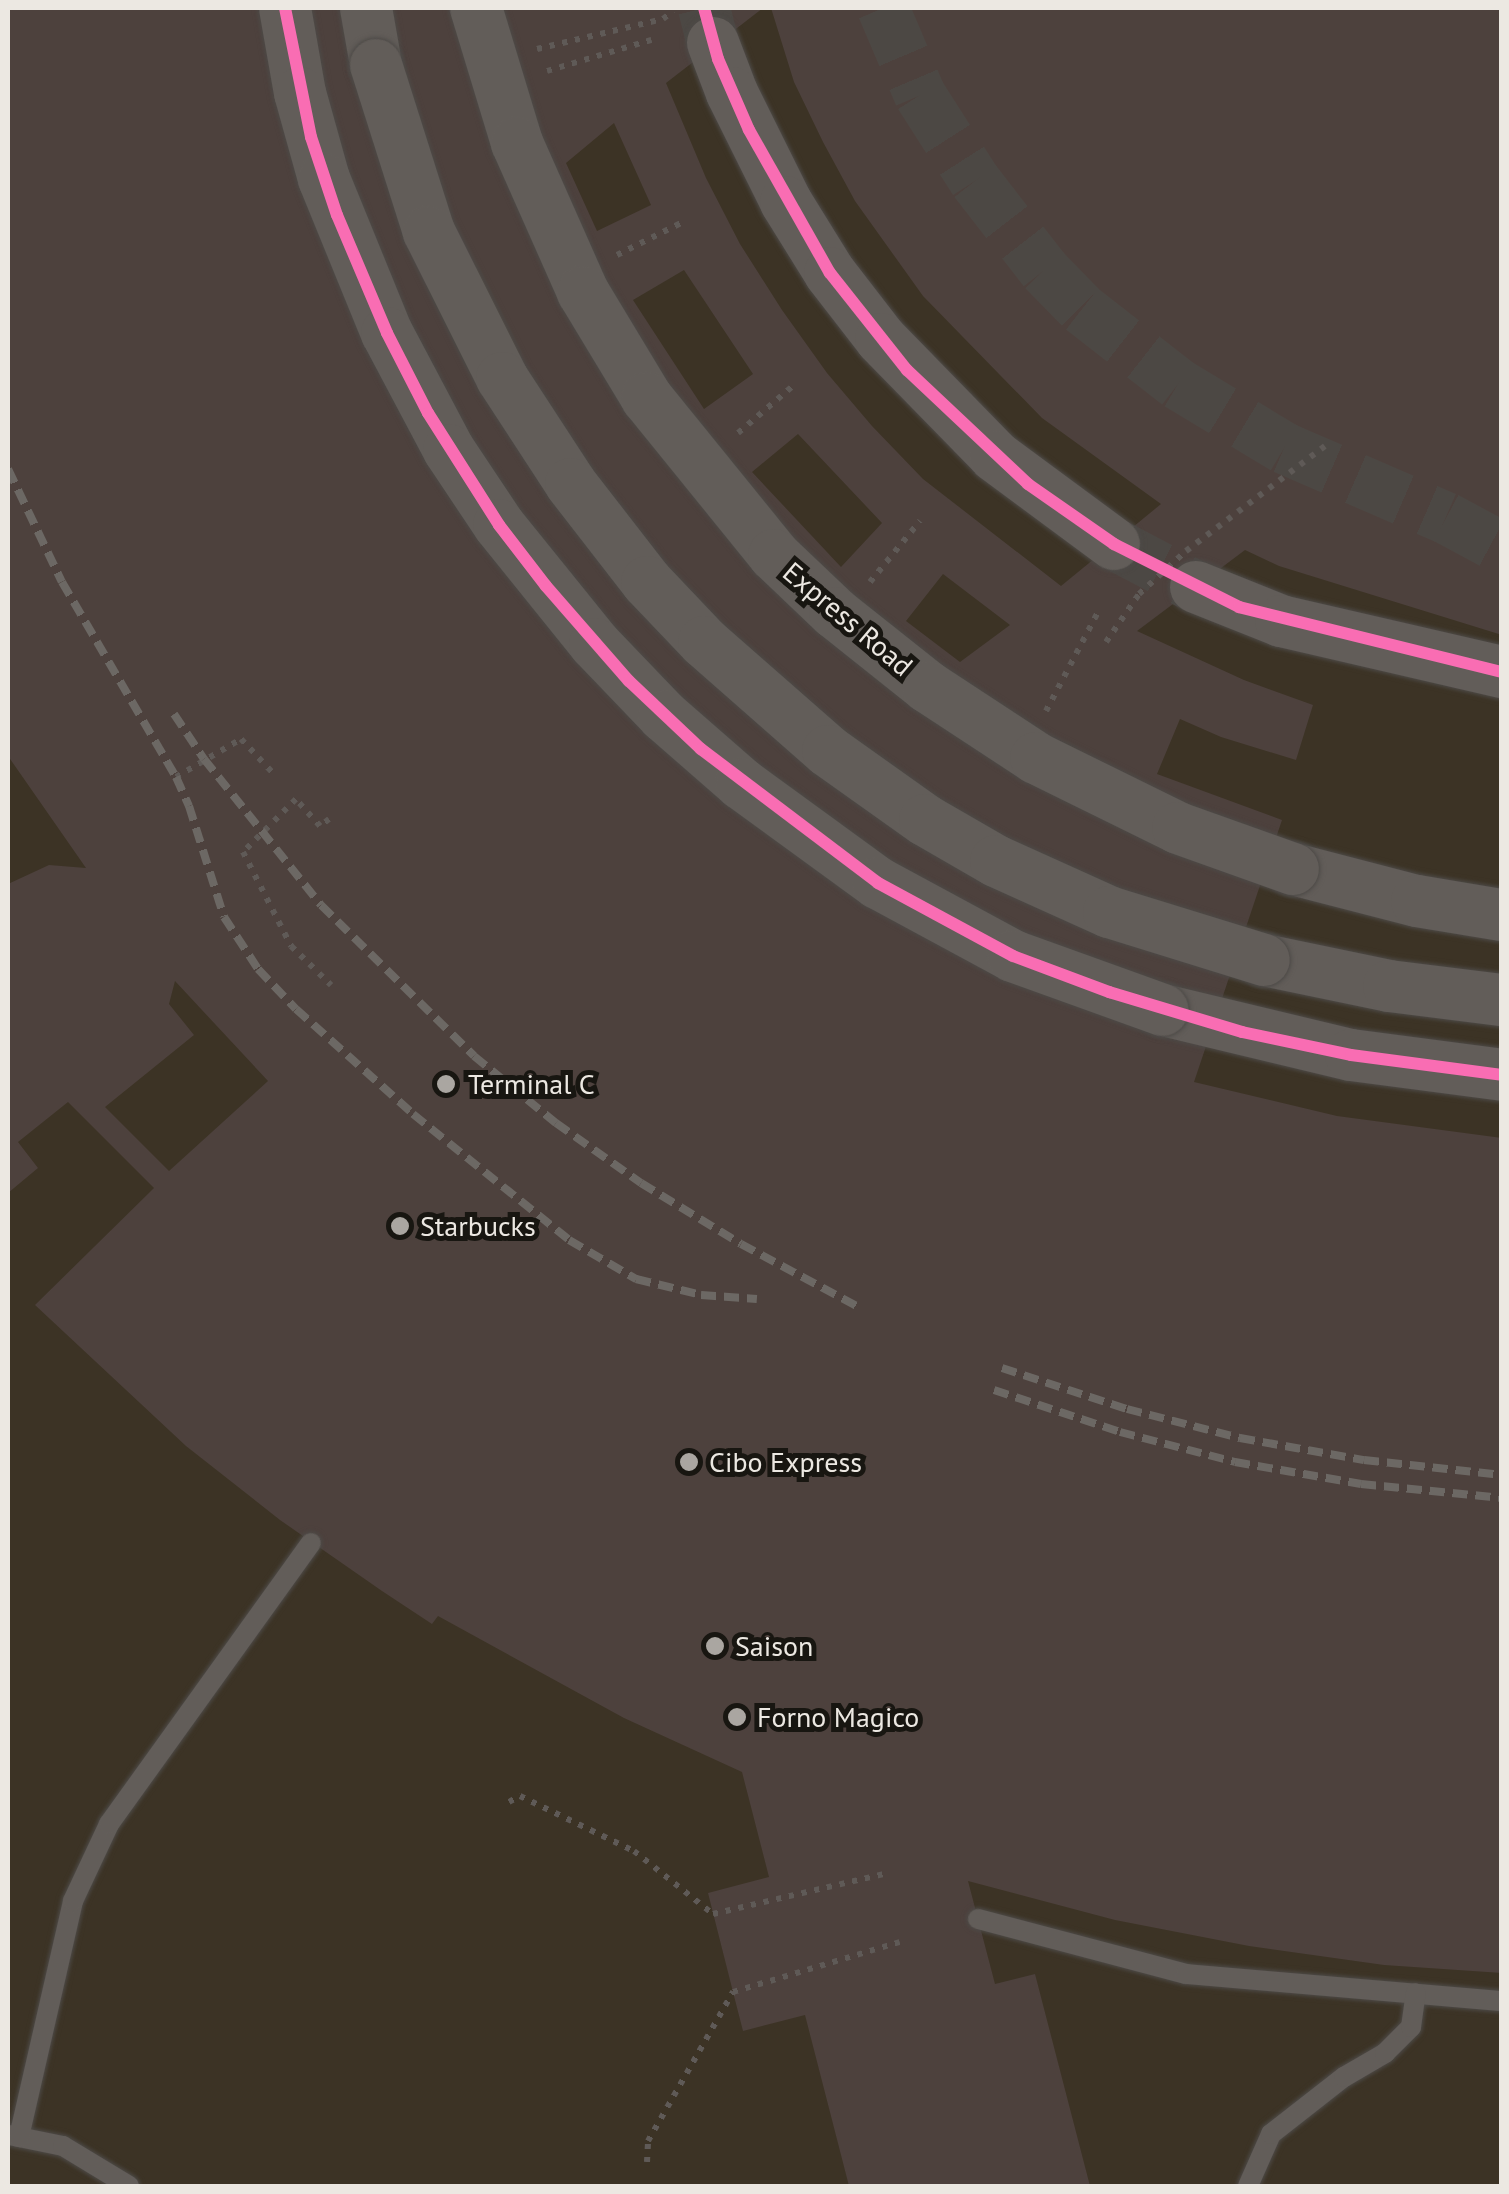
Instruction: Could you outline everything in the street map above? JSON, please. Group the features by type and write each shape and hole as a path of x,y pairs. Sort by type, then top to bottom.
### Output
{"street":[{"path":"285,8 304,108 336,215 387,334 442,438 498,525 546,586 629,681 701,749 878,883 1014,956 1109,992 1242,1032 1404,1064 1502,1075"},
{"path":"366,8 401,156 428,232 463,304 547,450 674,612 787,718 925,820 1069,896 1264,960 1389,986 1502,1000"},
{"name":"Express Road","path":"476,8 517,143 583,292 647,398 774,556 836,613 928,686 1036,758 1178,828 1293,869 1417,901 1502,915"},
{"path":"696,25 786,202 830,273 880,339 995,456 1056,505 1114,544"},
{"path":"1196,586 1281,621 1502,672"}],"lane":[{"path":"129,2186 63,2146 13,2136 73,1901 109,1824 312,1542"},
{"path":"978,1919 1186,1974 1502,2001"},
{"path":"1248,2186 1271,2134 1344,2077 1386,2053 1411,2027 1416,1993"}],"path":[{"path":"528,51 663,18 696,25"},
{"path":"1106,642 1138,594 1186,551 1326,446"},
{"path":"176,777 241,738 272,772"},
{"path":"329,819 320,826 296,800 243,852 291,946 331,986"},
{"path":"509,1802 520,1796 634,1851 713,1914 884,1874"},
{"path":"647,2162 648,2141 733,1992 900,1942"}],"shaded area":[{"path":"8,8 1501,8 1501,2186 8,2186"}],"building":[{"name":"Terminal C","path":"8,8 763,8 666,83 706,178 740,244 827,373 872,426 923,479 1061,586 1161,504 1042,418 923,296 855,201 823,142 794,82 771,8 1502,8 1502,635 1279,566 1245,550 1137,631 1244,680 1313,705 1296,760 1221,737 1180,719 1157,774 1282,820 1194,1082 1337,1116 1502,1138 1502,1973 1384,1965 1249,1946 1115,1920 968,1881 995,1984 1035,1974 1090,2186 849,2186 805,2015 743,2031 708,1893 769,1877 742,1772 624,1718 438,1616 432,1624 382,1591 280,1520 186,1446 35,1305 154,1188 68,1102 18,1142 38,1168 8,1193 8,884 49,865 86,868 8,756","holes":["614,123 651,205 597,231 566,163","684,270 753,374 704,409 633,300","798,434 882,523 841,567 752,472","943,574 1010,625 960,662 906,621","175,981 268,1081 169,1171 105,1107 194,1035 169,1004"]}],"tunnel":[{"path":"704,8 713,43"},
{"path":"883,8 920,95 975,181 1044,270 1082,309 1178,384 1284,448 1446,518 1502,548"},
{"path":"1114,544 1196,587"}],"railway":[{"path":"8,469 62,582 176,777 224,917 258,969 296,1009 413,1114 569,1240 636,1279 701,1295 757,1299"},
{"path":"174,714 204,759 321,905 474,1056 556,1123 641,1183 741,1244 862,1309"},
{"path":"1002,1368 1127,1409 1240,1438 1364,1460 1502,1475"},
{"path":"994,1390 1120,1432 1235,1462 1361,1484 1502,1498"}],"cycle path":[{"path":"285,8 311,137 337,215 387,333 428,413 499,525 546,586 629,681 701,749 878,883 1013,956 1109,992 1242,1032 1351,1055 1502,1075"},
{"path":"704,8 718,59 749,130 830,273 907,370 1028,484 1114,544 1239,607 1502,672"}],"place":[{"name":"Terminal C","path":"446,1084"},
{"name":"Starbucks","path":"400,1226"},
{"name":"Cibo Express","path":"689,1462"},
{"name":"Saison","path":"715,1646"},
{"name":"Forno Magico","path":"737,1717"}]}
